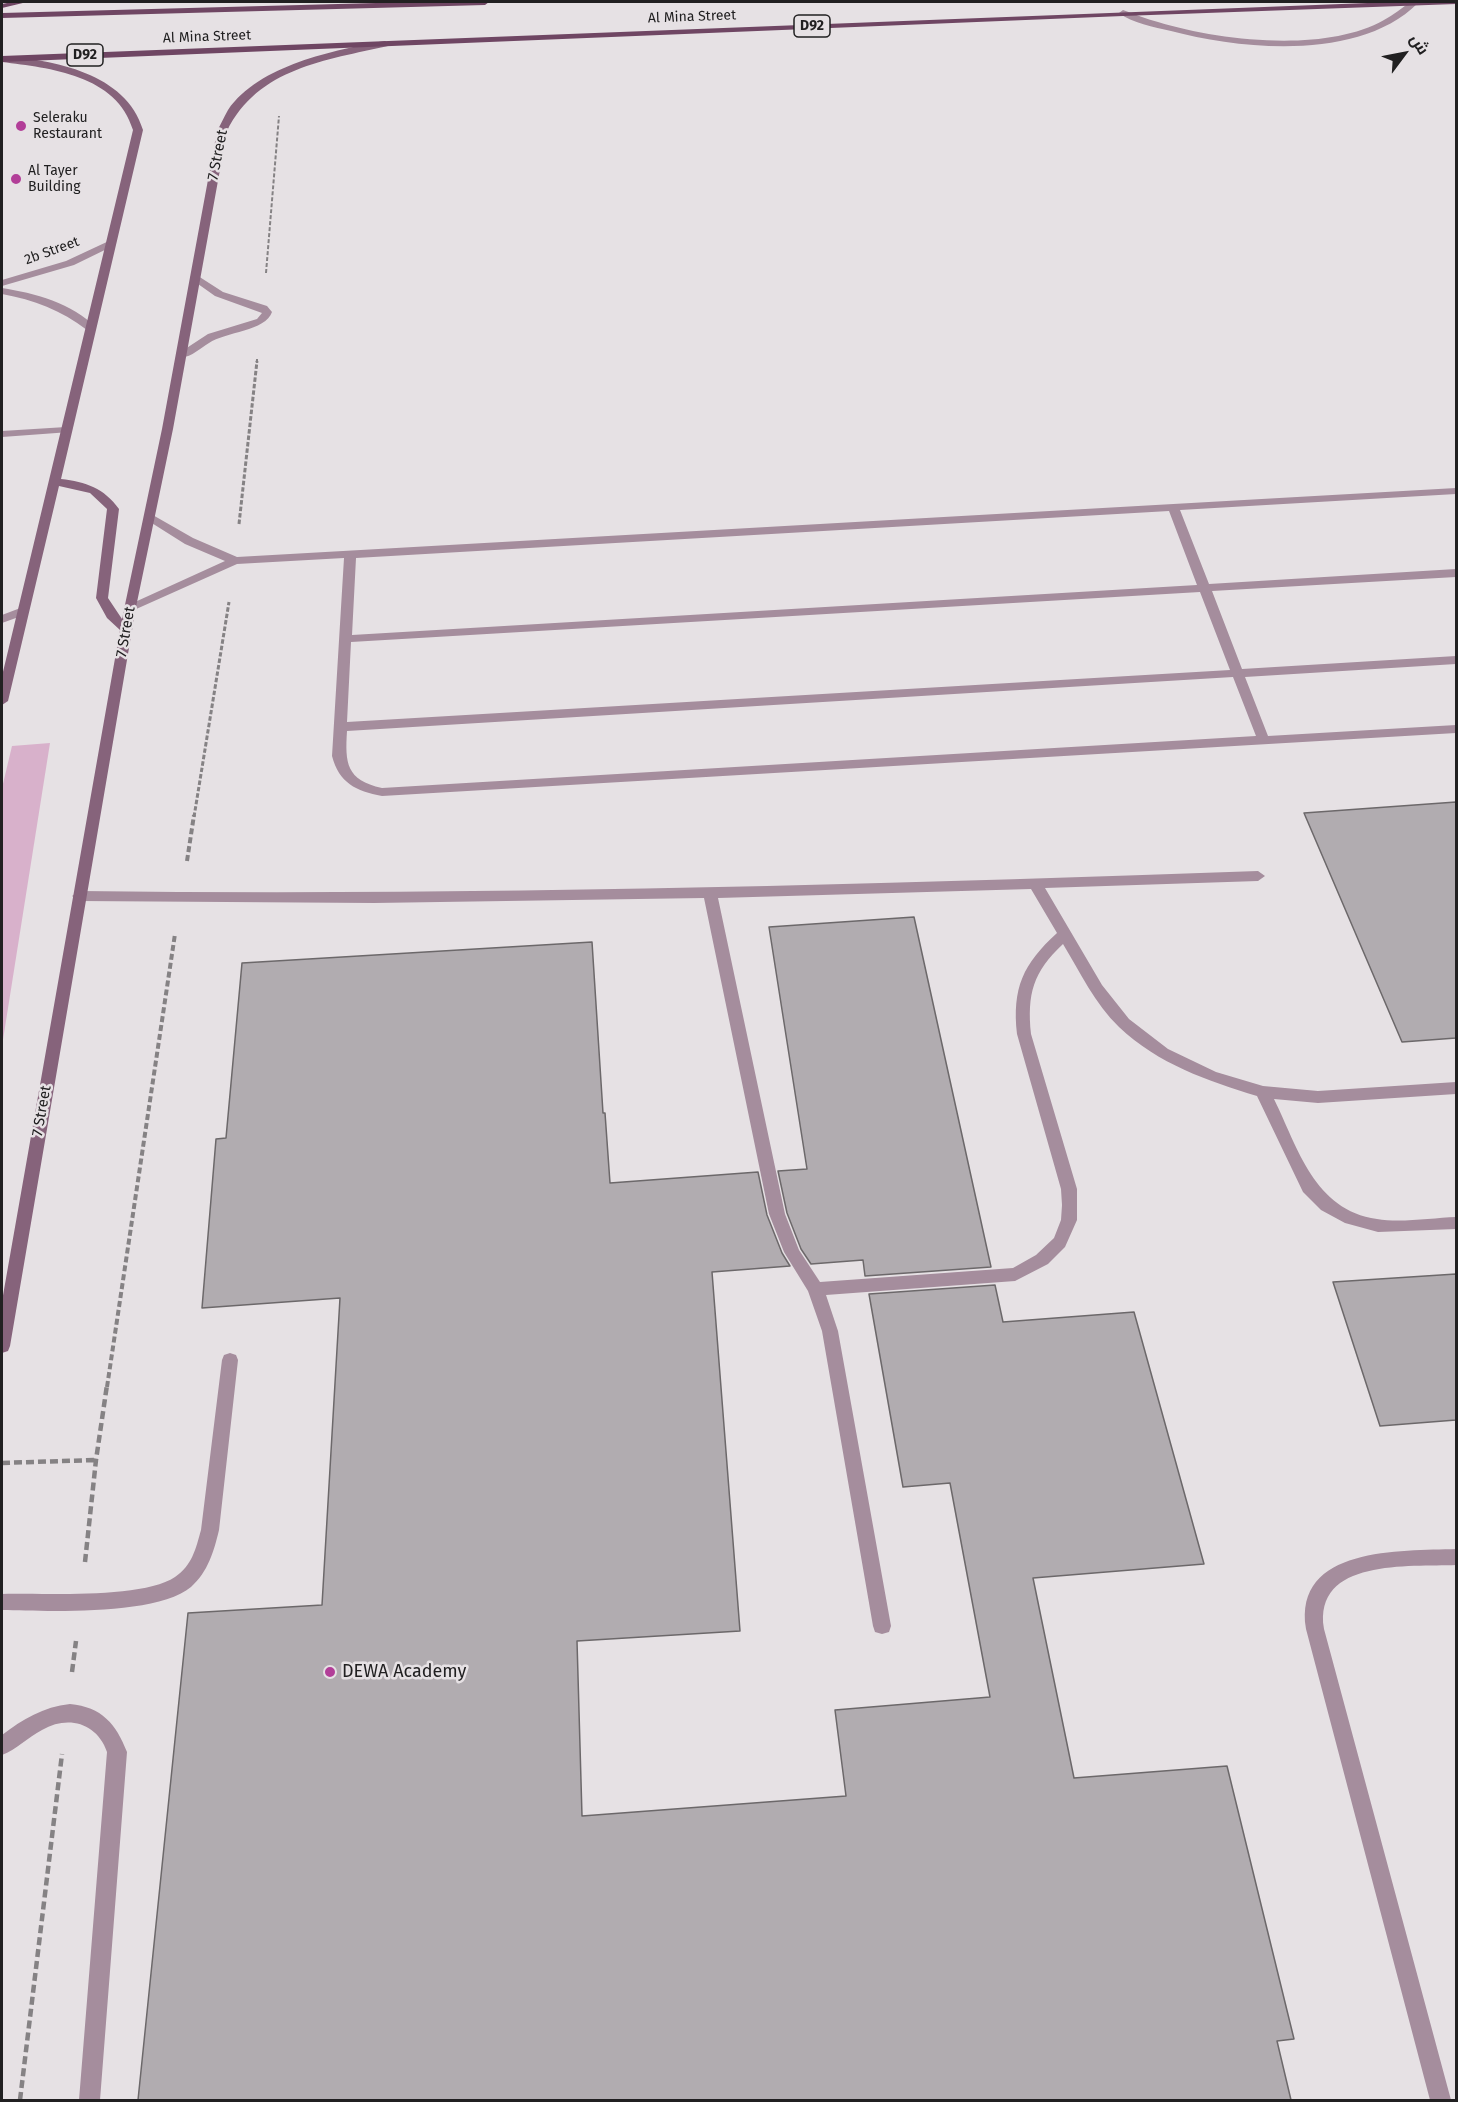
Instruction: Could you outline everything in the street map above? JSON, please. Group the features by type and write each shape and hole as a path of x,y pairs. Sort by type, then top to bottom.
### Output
{"main road":[{"path":"2,6 23,2"},
{"path":"2,16 485,2"},
{"name":"Al Mina Street","path":"2,59 405,41 1456,2"},
{"name":"7 Street","path":"2,1346 126,629 151,518 183,354 222,131 227,116 241,99 267,81 329,56 405,41"},
{"path":"2,59 44,65 106,87 132,112 138,130 2,700"},
{"path":"53,482 75,484 93,489 106,498 113,509 102,598 106,610 126,629"}],"street":[{"path":"1123,13 1163,28 1194,35 1236,41 1286,43 1355,34 1391,21 1414,3"},
{"name":"2b Street","path":"2,283 62,266 111,243"},
{"path":"183,354 212,336 261,321 267,312 263,308 219,294 195,277"},
{"path":"2,291 41,299 78,316 91,328"},
{"path":"2,434 66,430"},
{"path":"130,607 236,561 1456,491"},
{"path":"1173,507 1264,741"},
{"path":"151,518 189,541 236,561"},
{"path":"350,554 339,756 345,776 366,790 382,792 1456,729"},
{"path":"345,639 1456,573"},
{"path":"2,619 23,611"},
{"path":"340,727 1456,660"},
{"path":"79,896 344,899 710,895 1258,876"},
{"path":"1035,884 1097,989 1124,1023 1163,1053 1211,1076 1263,1092 1318,1097 1456,1088"},
{"path":"710,895 777,1214 792,1252 816,1289 830,1331 882,1626"},
{"path":"816,1289 1014,1274 1038,1264 1056,1249 1067,1230 1071,1209 1069,1189 1024,1034 1020,1011 1023,989 1032,969 1045,951 1064,935"},
{"path":"1263,1092 1309,1188 1327,1206 1351,1219 1378,1226 1456,1223"},
{"path":"2,1602 134,1599 157,1596 179,1586 196,1570 207,1550 209,1540 230,1360"},
{"path":"1440,2100 1315,1629 1313,1609 1319,1591 1332,1576 1350,1567 1370,1562 1456,1557"},
{"path":"2,1746 45,1718 67,1713 85,1715 100,1722 112,1735 117,1752 90,2100"}],"path":[{"path":"2,1463 96,1460"}],"shaded area":[{"path":"50,743 2,1046 2,788 12,746"}],"building":[{"path":"1456,802 1456,1038 1402,1042 1304,813"},
{"path":"914,917 991,1267 865,1276 863,1260 811,1264 801,1249 787,1213 778,1171 807,1169 769,927"},
{"path":"592,942 610,1183 758,1172 767,1215 782,1253 790,1266 712,1272 740,1631 577,1641 582,1816 846,1796 835,1710 990,1697 950,1483 903,1487 869,1294 995,1285 1003,1322 1134,1312 1204,1564 1033,1578 1074,1778 1227,1766 1294,2039 1277,2041 1291,2100 138,2100 188,1613 322,1605 340,1298 202,1308 216,1139 226,1138 242,963"},
{"path":"1456,1274 1456,1420 1380,1426 1333,1282"}],"place":[{"name":"Seleraku Restaurant","path":"21,126"},
{"name":"Al Tayer Building","path":"16,179"},
{"name":"DEWA Academy","path":"330,1672"}]}
